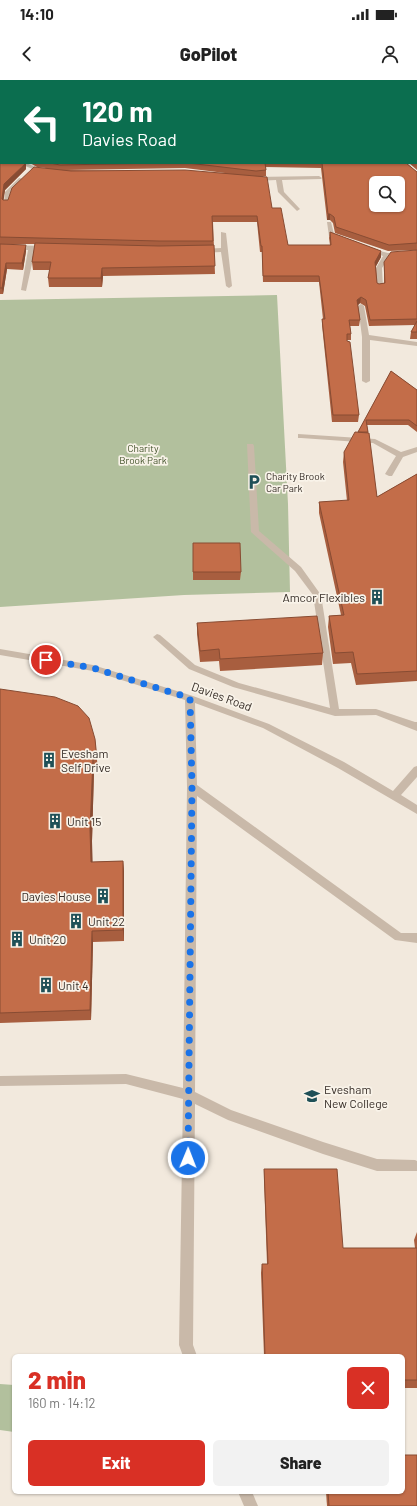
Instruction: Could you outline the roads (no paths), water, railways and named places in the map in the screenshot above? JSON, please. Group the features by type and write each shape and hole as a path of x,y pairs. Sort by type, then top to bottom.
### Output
{"street":[{"path":"24,164 33,169 53,173"},
{"path":"6,204 8,192 33,169"},
{"path":"248,179 279,180 319,178"},
{"path":"279,180 281,192 297,209"},
{"path":"330,223 331,235 343,239"},
{"path":"223,233 229,286"},
{"path":"362,246 387,254 417,253"},
{"path":"0,247 53,248"},
{"path":"24,290 32,248"},
{"path":"195,251 224,250"},
{"path":"380,288 379,268 387,254"},
{"path":"361,306 366,337 366,381"},
{"path":"366,337 417,344"},
{"path":"301,436 375,441 400,455"},
{"path":"250,446 255,532 298,569 317,595 335,713"},
{"path":"388,474 400,455 417,449"},
{"path":"157,637 192,667 236,685 335,713 376,712 417,727"},
{"name":"Davies Road","path":"0,652 93,668 190,698 266,726 342,764 395,795 417,810"},
{"path":"188,1351 192,787 190,698"},
{"path":"395,795 417,770"},
{"path":"192,787 399,937 417,938"},
{"path":"0,1081 126,1079 189,1096 228,1114 377,1165 415,1166"},
{"path":"246,1494 251,1506"}],"place":[{"name":"Charity Brook Car Park","path":"254,482"},
{"name":"Amcor Flexibles","path":"377,597"},
{"name":"Evesham Self Drive","path":"49,760"},
{"name":"Unit 15","path":"55,821"},
{"name":"Davies House","path":"103,896"},
{"name":"Unit 22","path":"76,921"},
{"name":"Unit 20","path":"17,939"},
{"name":"Unit 4","path":"46,985"},
{"name":"Evesham New College","path":"312,1096"}],"park label":[{"name":"Charity Brook Park","path":"143,454"}]}
